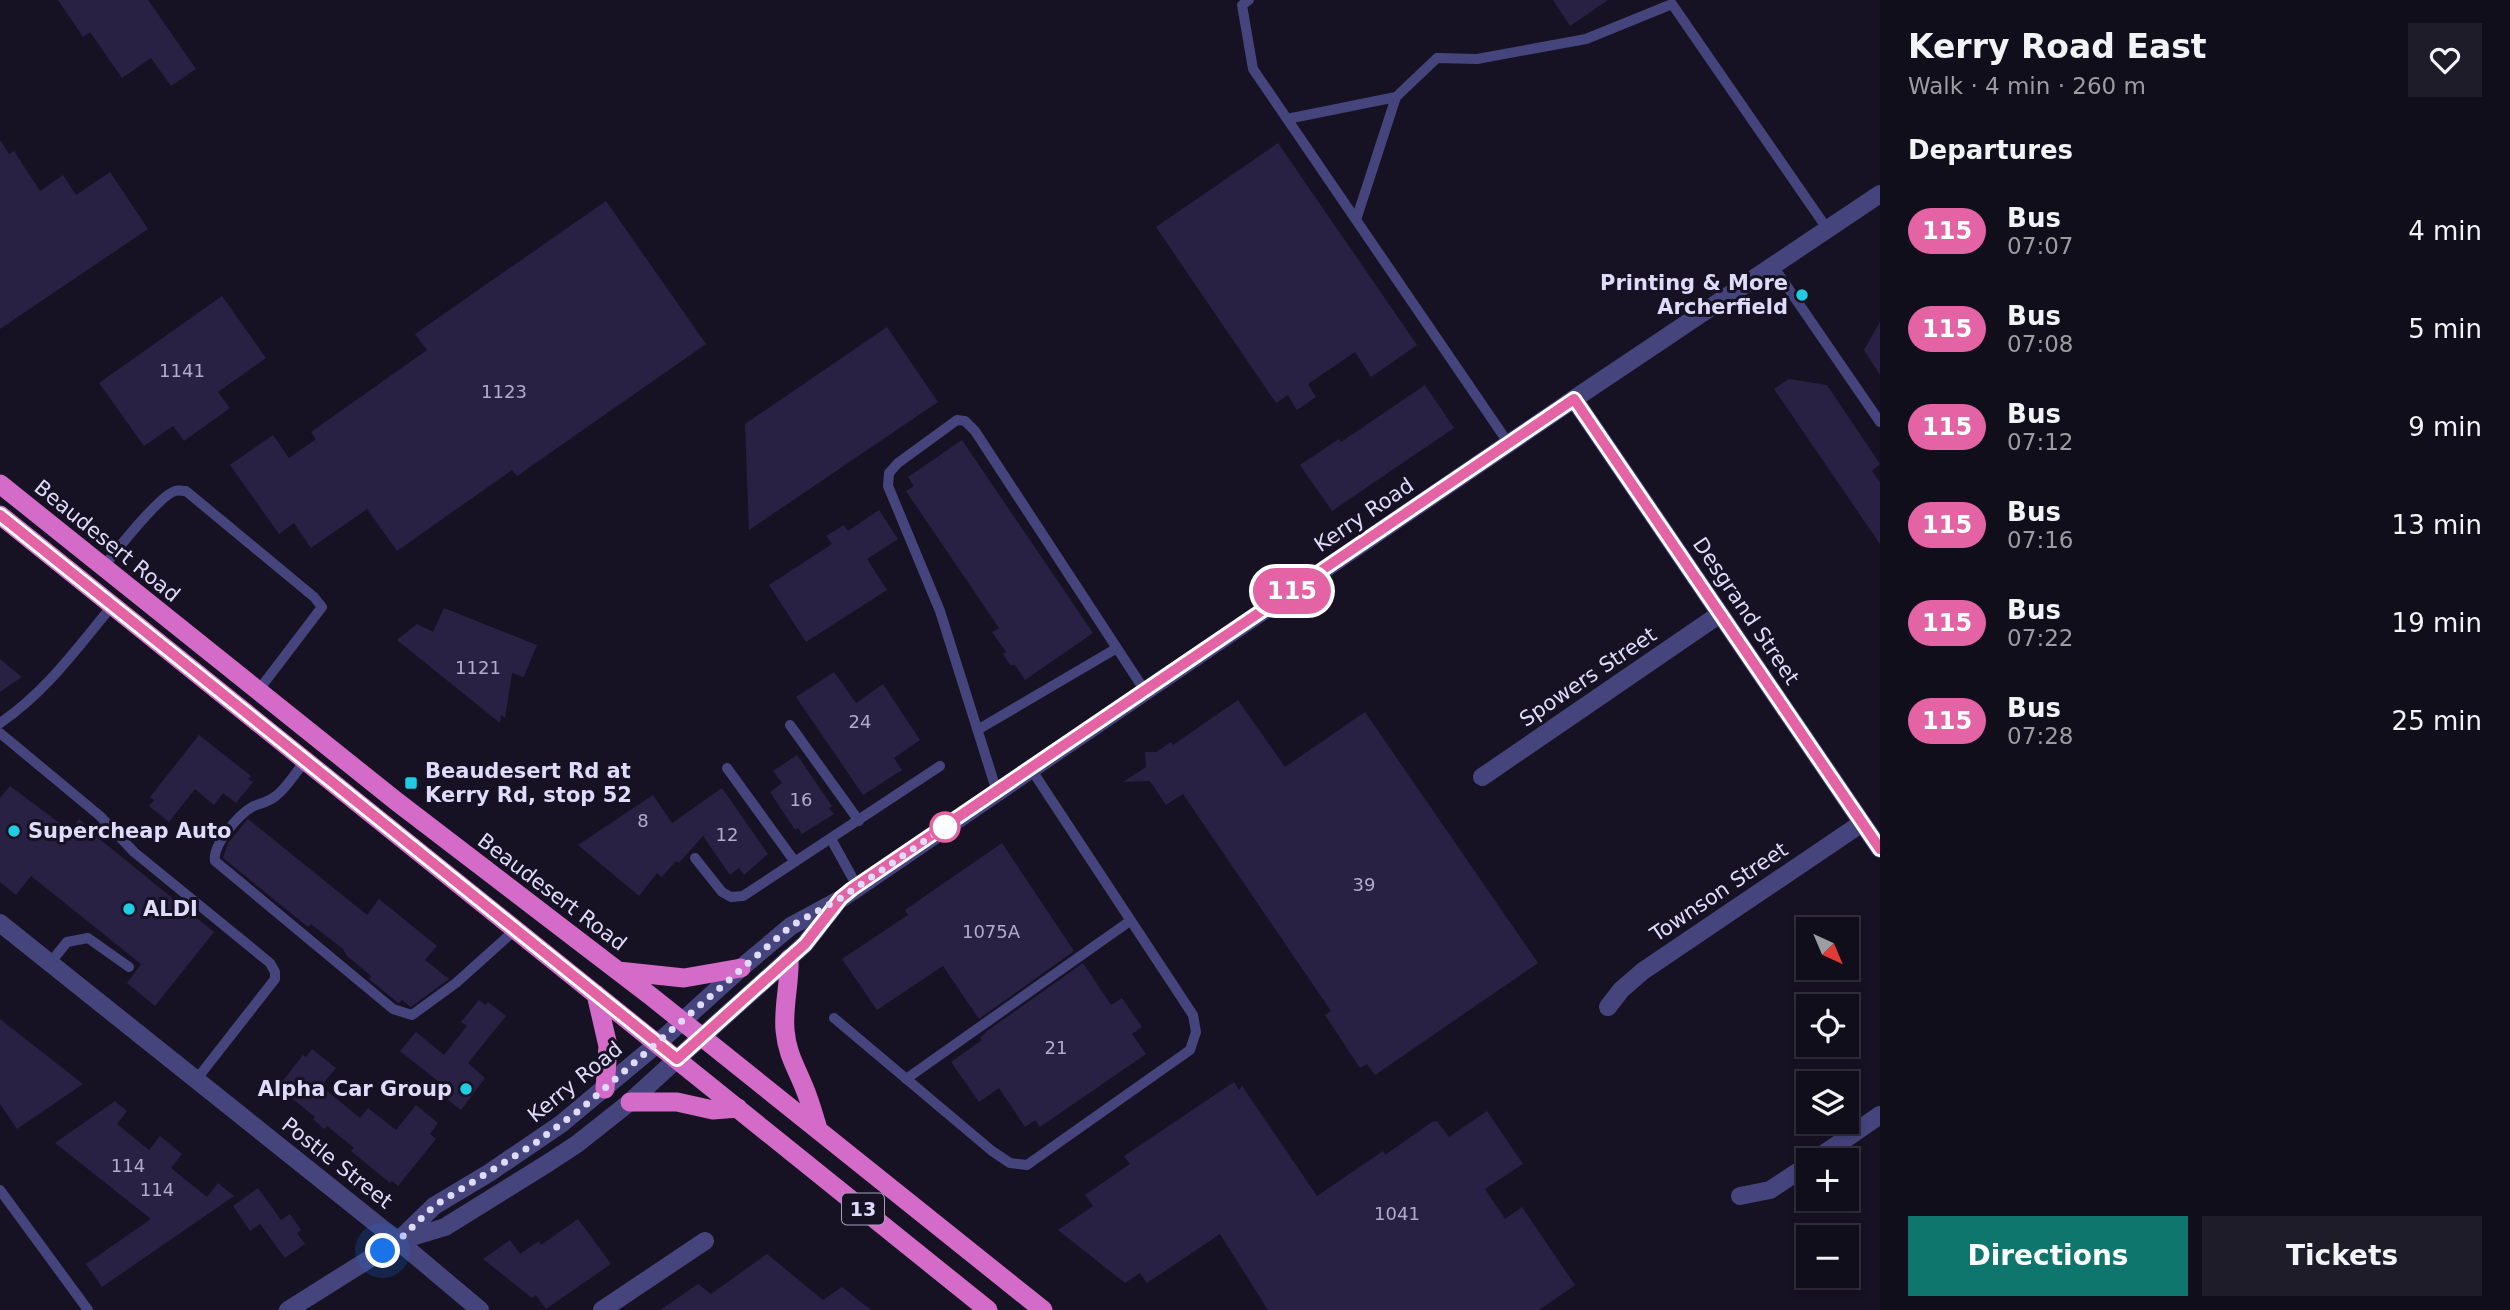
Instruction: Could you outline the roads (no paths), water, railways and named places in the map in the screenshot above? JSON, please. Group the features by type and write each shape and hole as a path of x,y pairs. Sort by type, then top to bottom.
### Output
{"highway":[{"name":"Beaudesert Road","path":"0,484 257,691 818,1129 1043,1310"},
{"name":"13","path":"0,515 988,1310"},
{"path":"789,959 790,983 785,1012 787,1045 818,1129"},
{"path":"617,971 680,979 741,968"},
{"path":"596,994 608,1046 605,1089"},
{"path":"630,1102 677,1101 713,1110 738,1108"}],"street":[{"name":"Kerry Road","path":"288,1310 398,1241 434,1206 534,1144 605,1089 791,926 841,898 1880,194"},
{"name":"Desgrand Street","path":"1574,399 1880,849"},
{"name":"Spowers Street","path":"1482,777 1720,614"},
{"name":"Townson Street","path":"1608,1007 1621,990 1643,971 1862,823"},
{"name":"Kerry Road","path":"398,1241 445,1227 577,1144 630,1102 789,959 805,944 841,898"},
{"name":"Postle Street","path":"0,923 398,1241 480,1310"},
{"path":"1832,1148 1880,1115"},
{"path":"1740,1196 1770,1189 1796,1173"},
{"path":"602,1310 705,1241"}],"lane":[{"path":"1249,0 1242,5 1253,69 1509,444"},
{"path":"1356,220 1396,97 1437,58 1477,59 1586,39 1672,4 1828,229"},
{"path":"1287,119 1396,97"},
{"path":"1773,266 1880,422"},
{"path":"997,792 940,611 888,486 889,473 898,463 957,420 965,421 975,431 1145,691"},
{"path":"103,568 162,500 173,491 186,491 314,597 322,607 257,691"},
{"path":"0,723 29,703 46,686 112,606"},
{"path":"979,729 1116,648"},
{"path":"789,725 859,821"},
{"path":"0,733 100,816 134,852 270,964 275,972 275,979 196,1080"},
{"path":"305,761 278,794 266,803 252,807 240,817 216,846 215,861 393,1009 412,1015 456,983 516,929"},
{"path":"695,858 722,892 731,897 743,896 940,766"},
{"path":"727,768 795,862"},
{"path":"834,1018 992,1151 1010,1163 1027,1165 1190,1050 1196,1032 1193,1015 1031,769"},
{"path":"831,839 857,886"},
{"path":"906,1079 1130,921"},
{"path":"50,963 67,942 88,937 130,967"},
{"path":"0,1190 88,1310"}],"place":[{"name":"Printing & More Archerfield","path":"1802,295"},
{"name":"Beaudesert Rd at Kerry Rd, stop 52","path":"411,783"},
{"name":"Supercheap Auto","path":"14,831"},
{"name":"ALDI","path":"129,909"},
{"name":"Alpha Car Group","path":"466,1089"}]}
